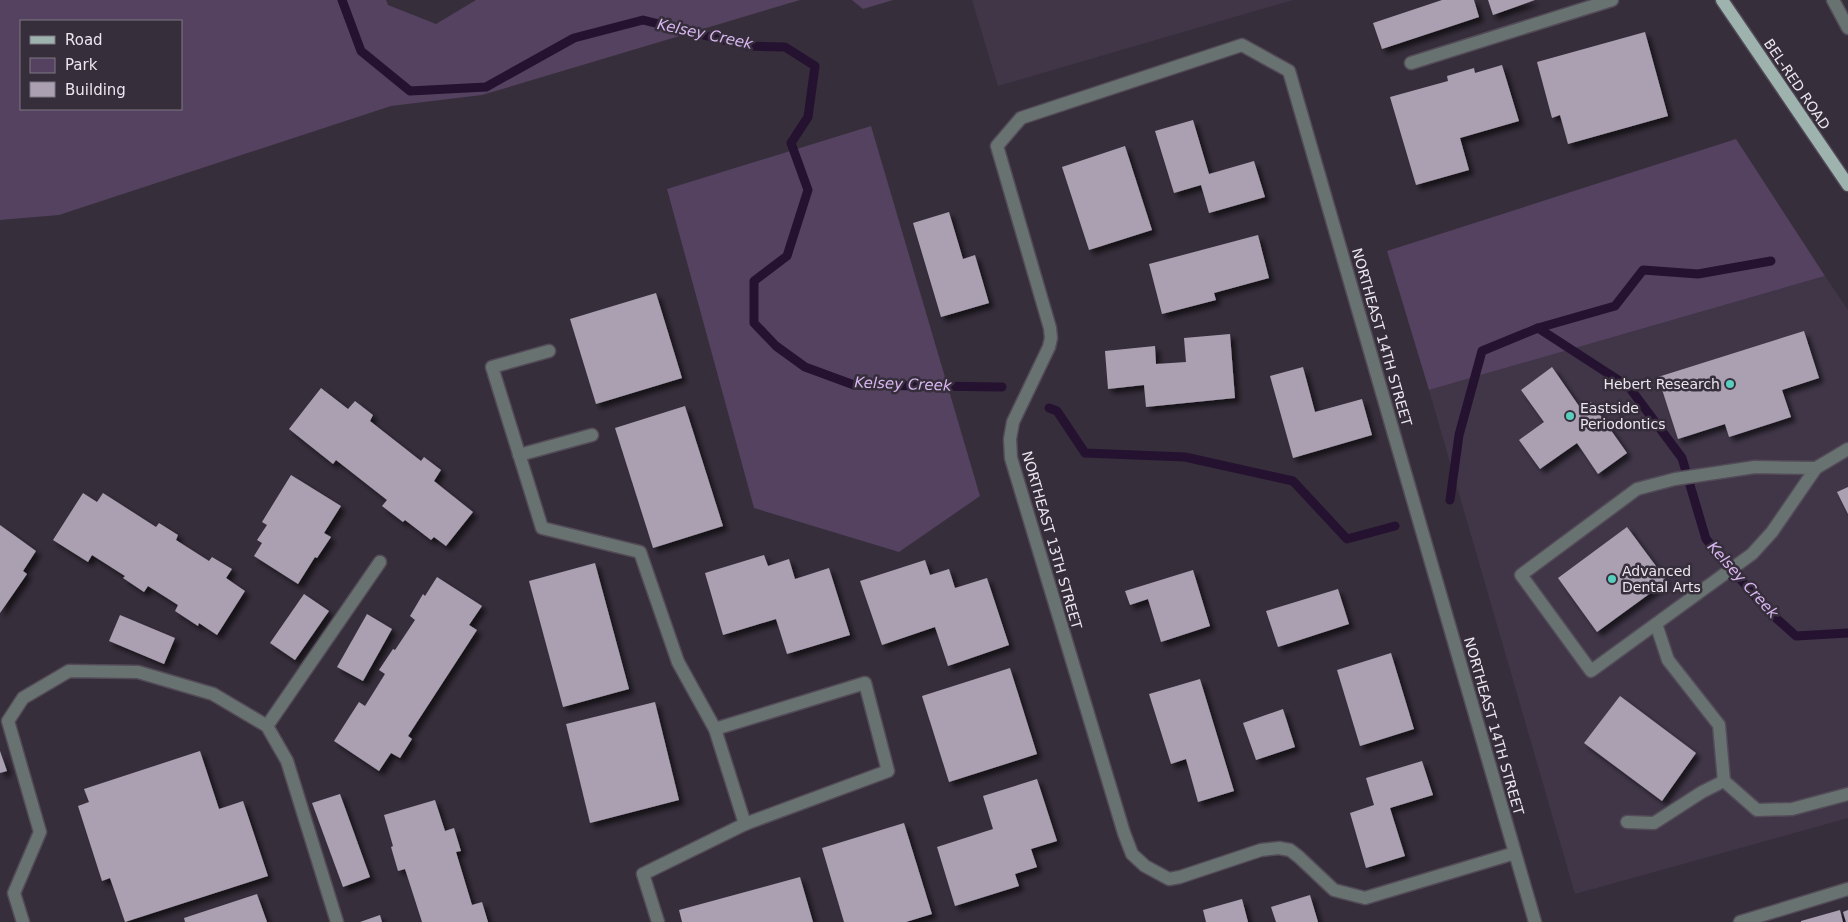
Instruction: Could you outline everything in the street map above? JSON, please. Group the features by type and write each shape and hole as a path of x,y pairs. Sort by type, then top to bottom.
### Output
{"main road":[{"name":"BEL-RED ROAD","path":"1722,0 1848,185"}],"street":[{"path":"1411,63 1612,0"},
{"path":"1833,0 1848,28"},
{"name":"NORTHEAST 14TH STREET","path":"997,146 1021,118 1242,46 1290,71 1535,922"},
{"name":"NORTHEAST 13TH STREET","path":"997,146 1050,328 1051,338 1049,347 1013,422 1010,439 1011,458 1124,834 1132,854 1145,866 1168,879 1180,877 1262,850 1279,848 1290,850 1334,890 1365,898 1515,853"},
{"path":"549,351 492,367 542,528 640,552 678,662 715,728 745,824"},
{"path":"519,455 592,435"},
{"path":"1816,468 1755,467 1675,479 1637,489 1520,574 1592,671 1752,554 1772,532 1816,468 1848,449"},
{"path":"266,726 380,562"},
{"path":"1656,624 1668,660 1719,725 1724,781 1758,810 1792,809 1848,794"},
{"path":"23,922 14,893 40,832 8,722 23,698 69,671 138,672 213,694 266,726 286,761 336,922"},
{"path":"658,922 644,874 745,824 888,771 865,683 715,728"},
{"path":"1627,822 1654,823 1724,781"},
{"path":"1740,922 1848,889"}],"shaded area":[{"path":"972,0 1293,0 998,86"},
{"path":"1825,276 1848,310 1848,818 1575,894 1429,390"}],"green space":[{"path":"0,0 386,0 388,5 436,24 476,0 800,0 482,95 391,106 59,215 0,220"},
{"path":"852,0 893,0 863,9"},
{"path":"871,126 980,496 899,552 754,508 667,189"},
{"path":"1736,139 1825,276 1429,390 1387,251"}],"building":[{"path":"1442,0 1474,0 1479,17 1382,49 1373,23"},
{"path":"1488,0 1535,0 1493,15"},
{"path":"1645,32 1668,116 1568,144 1560,115 1552,118 1537,62"},
{"path":"1502,65 1519,121 1460,138 1469,170 1416,185 1390,97 1448,81 1447,76 1474,68 1475,73"},
{"path":"1193,120 1209,174 1254,161 1265,197 1209,213 1201,185 1174,193 1155,131"},
{"path":"1125,146 1152,230 1089,250 1062,167"},
{"path":"949,212 963,259 975,255 989,303 941,317 913,223"},
{"path":"1258,235 1269,278 1214,293 1216,300 1162,314 1149,264"},
{"path":"656,293 682,378 596,404 570,319"},
{"name":"Hebert Research","path":"1804,331 1819,378 1782,390 1791,417 1729,437 1725,424 1678,439 1658,377"},
{"path":"1230,334 1235,398 1146,407 1144,385 1108,389 1105,351 1155,346 1156,364 1186,362 1184,338"},
{"path":"1303,367 1315,412 1362,399 1372,435 1293,458 1270,376"},
{"name":"Eastside Periodontics","path":"1552,367 1581,409 1591,402 1627,453 1598,474 1577,443 1540,469 1519,440 1544,422 1521,390"},
{"path":"321,388 348,409 355,401 373,415 370,421 421,461 424,457 441,470 434,481 473,512 446,546 434,537 431,540 405,520 403,522 382,506 387,500 336,460 333,464 289,429"},
{"path":"685,406 723,526 653,548 615,428"},
{"path":"291,475 341,506 324,533 331,537 317,558 315,557 298,584 254,556 262,543 257,540 267,525 262,522"},
{"path":"1848,487 1848,514 1837,492"},
{"path":"83,493 97,502 103,493 156,527 159,523 178,535 176,540 209,561 212,557 232,569 226,578 245,591 217,635 199,623 198,626 175,611 178,605 148,586 144,592 123,578 125,576 92,555 88,562 53,540"},
{"path":"0,525 36,551 23,571 27,574 0,613"},
{"name":"Advanced Dental Arts","path":"1627,527 1667,581 1597,632 1558,578"},
{"path":"764,555 768,566 789,559 795,579 829,568 850,635 787,654 776,619 723,635 705,573"},
{"path":"925,560 930,575 949,569 955,588 987,578 1009,645 948,666 935,627 882,645 860,581"},
{"path":"595,563 629,689 563,707 529,581"},
{"path":"1193,570 1210,626 1161,642 1148,599 1130,605 1125,591"},
{"path":"437,577 482,606 469,625 477,630 408,736 412,739 400,758 391,753 379,771 334,741 359,702 365,706 385,674 379,670 415,620 410,616 423,594 425,596"},
{"path":"1338,589 1349,624 1278,647 1266,611"},
{"path":"304,594 329,611 295,660 270,643"},
{"path":"367,614 392,629 363,681 337,667"},
{"path":"120,615 175,638 164,664 109,641"},
{"path":"1391,653 1414,729 1360,746 1337,670"},
{"path":"1010,668 1037,754 949,782 922,696"},
{"path":"1200,679 1234,791 1198,802 1186,759 1171,764 1149,694"},
{"path":"1620,696 1696,753 1662,801 1584,743"},
{"path":"655,702 679,800 590,823 566,724"},
{"path":"1283,709 1295,747 1256,760 1243,723"},
{"path":"0,751 7,771 0,773"},
{"path":"200,751 219,809 243,801 268,876 125,922 110,878 102,881 78,806 89,802 84,789"},
{"path":"1422,761 1433,795 1390,808 1405,856 1366,868 1350,813 1374,805 1366,778"},
{"path":"1037,779 1057,841 1031,849 1037,867 1015,874 1019,886 955,906 937,847 993,829 983,796"},
{"path":"340,794 370,877 343,887 312,803"},
{"path":"435,800 445,831 454,828 461,851 456,852 472,905 482,902 488,922 422,922 405,869 398,871 384,815"},
{"path":"904,823 932,914 906,922 844,922 822,848"},
{"path":"800,877 813,922 682,922 679,910"},
{"path":"257,894 267,922 185,922 184,918"},
{"path":"1310,895 1318,922 1276,922 1271,907"},
{"path":"1242,899 1248,922 1206,922 1203,910"},
{"path":"1840,910 1843,922 1801,922 1801,921"},
{"path":"1848,910 1848,922 1846,922 1843,912"},
{"path":"380,915 382,922 360,922"}],"waterway":[{"name":"Kelsey Creek","path":"342,0 361,51 410,91 486,87 574,38 643,20 747,46 785,47 815,66 808,117 791,143 808,190 787,256 754,281 754,323 776,346 805,367 854,385 1002,387"},
{"path":"1538,328 1615,306 1643,270 1698,274 1771,261"},
{"name":"Kelsey Creek","path":"1450,500 1459,435 1482,351 1538,328 1629,387 1682,458 1706,539 1766,609 1796,636 1848,633"},
{"name":"Kelsey Creek","path":"1049,408 1057,411 1085,453 1185,457 1293,481 1347,539 1395,526"}],"place":[{"name":"Hebert Research","path":"1730,384"},
{"name":"Eastside Periodontics","path":"1570,416"},
{"name":"Advanced Dental Arts","path":"1612,579"}]}
